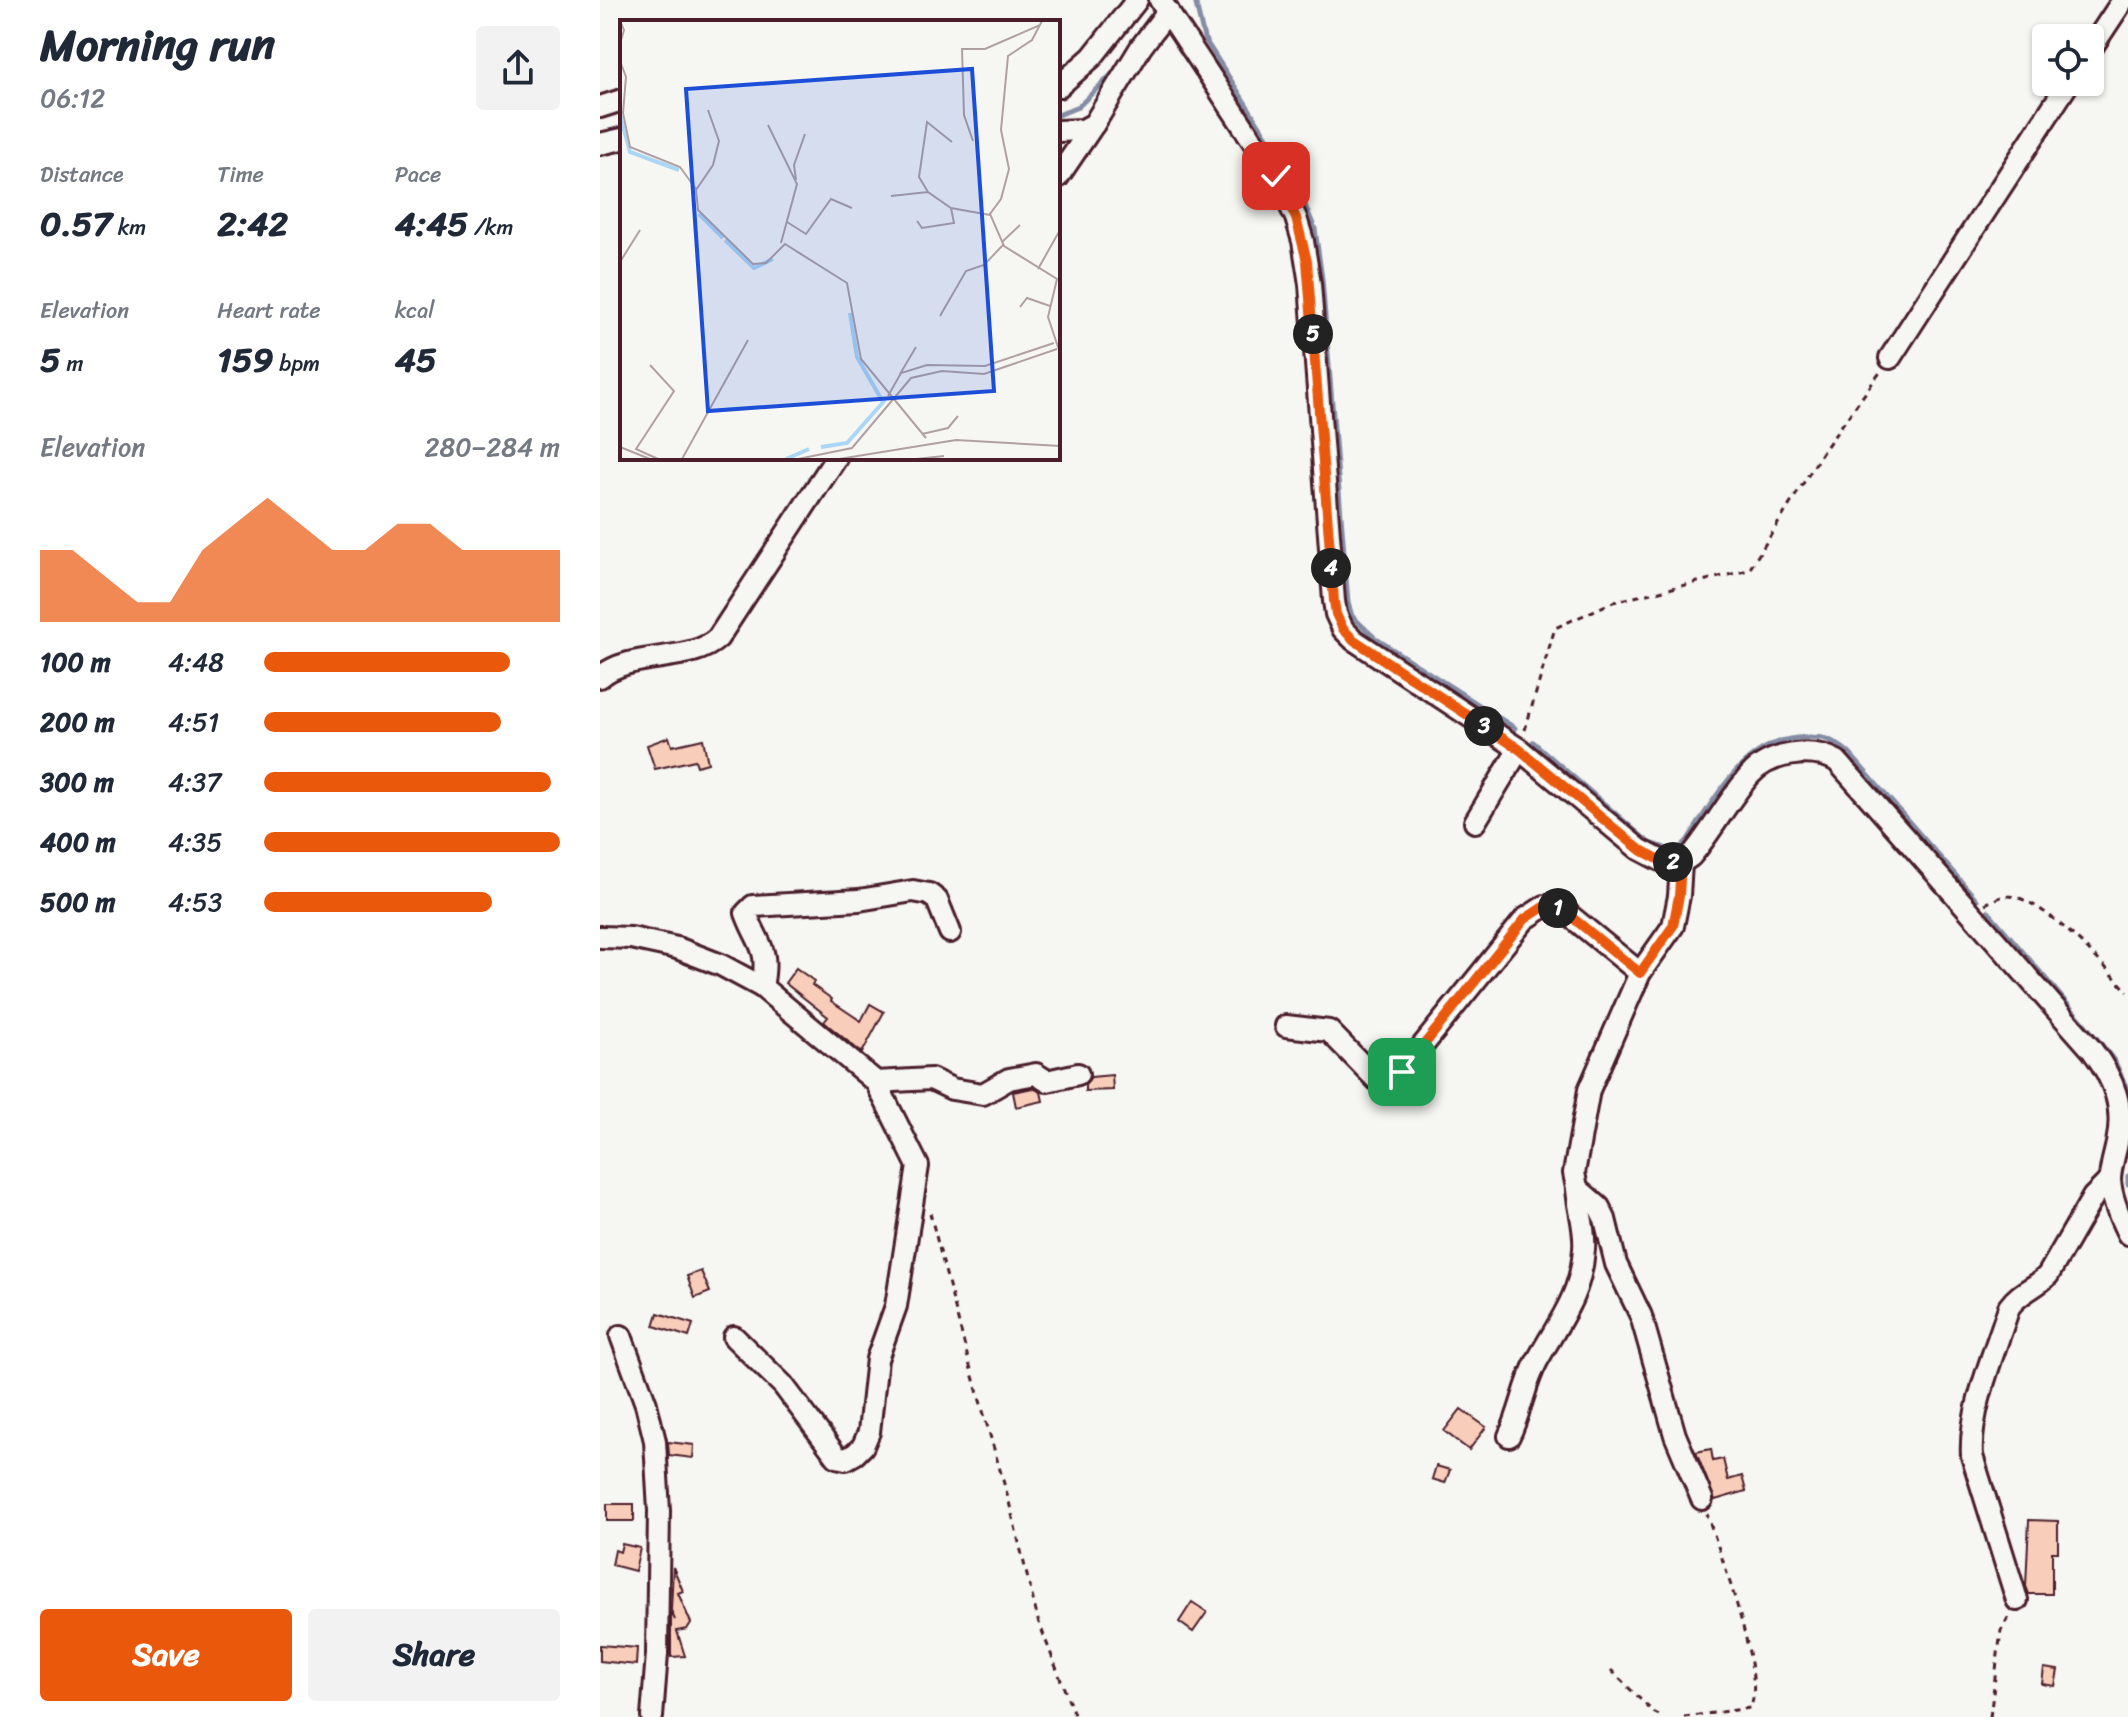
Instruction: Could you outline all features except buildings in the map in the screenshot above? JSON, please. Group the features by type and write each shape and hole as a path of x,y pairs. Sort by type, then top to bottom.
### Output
{"street":[{"path":"1060,85 1092,57 1137,0"},
{"path":"2104,29 2123,0"},
{"path":"1060,174 1094,124 1164,5 1276,176 1303,241 1310,284 1336,614 1343,629 1370,652 1519,749 1639,849 1660,860 1681,863"},
{"path":"1890,358 2060,96"},
{"path":"600,107 620,101"},
{"path":"1060,131 1083,130 1094,124"},
{"path":"600,144 620,139"},
{"path":"600,677 607,671 637,661 708,648 718,638 835,460"},
{"path":"1475,822 1519,749"},
{"path":"1509,1436 1532,1371 1574,1299 1585,1245 1574,1173 1589,1090 1640,973 1673,926 1681,863 1697,849 1751,774 1791,754 1830,757 1843,767 2108,1072 2119,1102 2121,1119 2110,1180 2118,1215 2128,1234"},
{"path":"762,987 766,969 765,953 746,913 753,906 859,900 922,892 937,900 950,932"},
{"path":"1286,1026 1329,1031 1381,1083 1394,1081 1525,919 1545,906 1558,907 1568,914 1640,973"},
{"path":"600,937 631,938 677,948 721,965 762,987 876,1082 918,1166 896,1306 877,1359 869,1432 863,1446 855,1454 846,1459 837,1457 783,1385 734,1337"},
{"path":"876,1082 931,1079 952,1089 983,1094 1009,1079 1036,1074 1047,1081 1078,1074"},
{"path":"2017,1600 1972,1456 1976,1413 2009,1307 2016,1296 2040,1284 2048,1275 2093,1197 2110,1180"},
{"path":"1577,1188 1599,1207 1605,1219 1616,1264 1641,1316 1675,1435 1702,1499"},
{"path":"621,1336 646,1404 655,1441 659,1511 657,1654 652,1717"}],"path":[{"path":"1519,749 1555,628 1613,602 1749,570 1824,450 1890,358"},
{"path":"1968,911 2007,895 2027,901 2096,956 2128,992"},
{"path":"930,1212 1038,1620 1075,1717"},
{"path":"1684,1717 1750,1708 1754,1700 1752,1664 1702,1499"},
{"path":"1990,1717 2001,1631 2017,1600"},
{"path":"1611,1670 1653,1712 1663,1717"}],"waterway":[{"path":"1195,0 1204,38 1295,181 1315,229 1322,279 1348,603 1352,616 1375,638 1515,728"},
{"path":"1060,114 1078,107 1116,70"},
{"path":"605,133 620,128"},
{"path":"1533,742 1648,842 1668,849 1679,849 1732,776 1761,750 1797,738 1831,741 1849,753 1977,900"},
{"path":"1988,911 2099,1041 2115,1062 2128,1091"},
{"path":"2128,1176 2128,1184"}],"route":[{"path":"1276,176 1296,218 1307,261 1334,601 1343,629 1370,652 1519,749 1639,849 1660,860 1681,863 1673,926 1640,973 1568,914 1558,907 1545,906 1525,919 1402,1072"}]}
